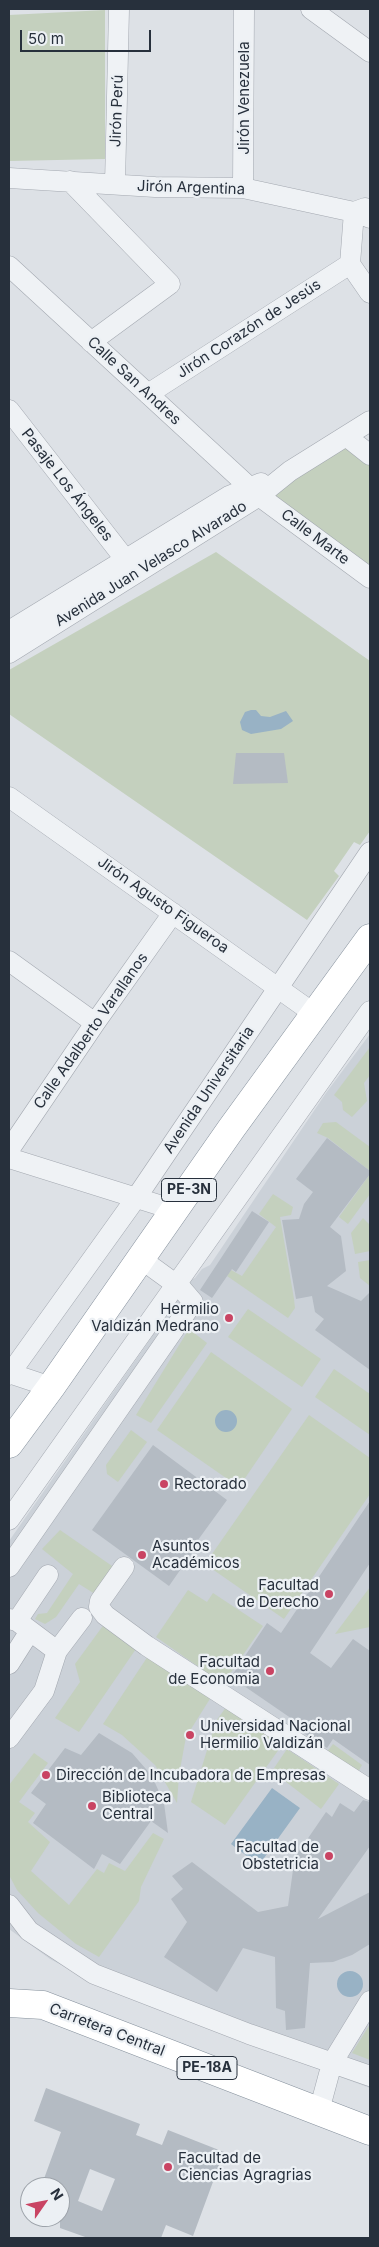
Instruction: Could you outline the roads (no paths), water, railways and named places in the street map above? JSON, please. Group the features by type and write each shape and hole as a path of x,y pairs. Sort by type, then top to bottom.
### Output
{"highway":[{"name":"PE-3N","path":"9,1444 231,1129 316,1015 370,938"},
{"name":"PE-18A","path":"9,1982 43,2005"},
{"name":"Carretera Central","path":"9,2003 43,2005 370,2131"}],"street":[{"name":"Jirón Perú","path":"115,184 119,9"},
{"name":"Jirón Venezuela","path":"244,9 244,188"},
{"path":"311,9 370,52"},
{"name":"Jirón Argentina","path":"9,178 244,188 365,212"},
{"path":"70,181 170,284 91,342"},
{"path":"365,212 350,264 370,293"},
{"name":"Jirón Corazón de Jesús","path":"148,394 350,264"},
{"name":"Calle San Andres","path":"9,266 255,492"},
{"name":"Pasaje Los Ángeles","path":"9,410 125,559"},
{"name":"Avenida Juan Velasco Alvarado","path":"9,654 255,492 370,421"},
{"path":"346,436 370,455"},
{"name":"Avenida Juan Velasco Alvarado","path":"9,631 229,496 255,492"},
{"name":"Calle Marte","path":"255,492 370,578"},
{"name":"Jirón Agusto Figueroa","path":"9,797 316,1015"},
{"name":"Avenida Universitaria","path":"9,1374 136,1198 370,852"},
{"name":"Calle Adalberto Varallanos","path":"9,1150 94,1023 173,912"},
{"path":"9,961 94,1023"},
{"path":"9,1520 370,1010"},
{"path":"9,1158 175,1210"},
{"path":"9,1567 194,1302 175,1284 141,1259"},
{"path":"9,1374 51,1387"},
{"path":"124,1567 100,1601 99,1607 105,1615 155,1651 370,1790"},
{"path":"9,1664 19,1624 48,1575"},
{"path":"9,1738 44,1691 58,1651 82,1618"},
{"path":"19,1624 58,1651"},
{"path":"9,1906 29,1931 94,1974 249,2034 370,2076"},
{"path":"319,2111 332,2063 370,2001"},
{"path":"9,2010 43,2005"}],"water":[{"path":"256,710 261,716 270,717 286,711 293,721 281,729 251,734 242,730 240,722 245,712"},
{"path":"226,1410 234,1413 237,1421 234,1429 226,1432 218,1429 215,1421 218,1413"},
{"path":"272,1788 300,1808 259,1865 231,1844"},
{"path":"350,1971 359,1975 363,1984 359,1993 350,1997 341,1993 337,1984 341,1975"}],"place":[{"name":"Hermilio Valdizán Medrano","path":"229,1318"},
{"name":"Rectorado","path":"164,1484"},
{"name":"Asuntos Académicos","path":"142,1555"},
{"name":"Facultad de Derecho","path":"329,1594"},
{"name":"Facultad de Economia","path":"270,1671"},
{"name":"Universidad Nacional Hermilio Valdizán","path":"190,1735"},
{"name":"Dirección de Incubadora de Empresas","path":"46,1775"},
{"name":"Biblioteca Central","path":"92,1806"},
{"name":"Facultad de Obstetricia","path":"329,1856"},
{"name":"Facultad de Ciencias Agragrias","path":"168,2167"}]}
